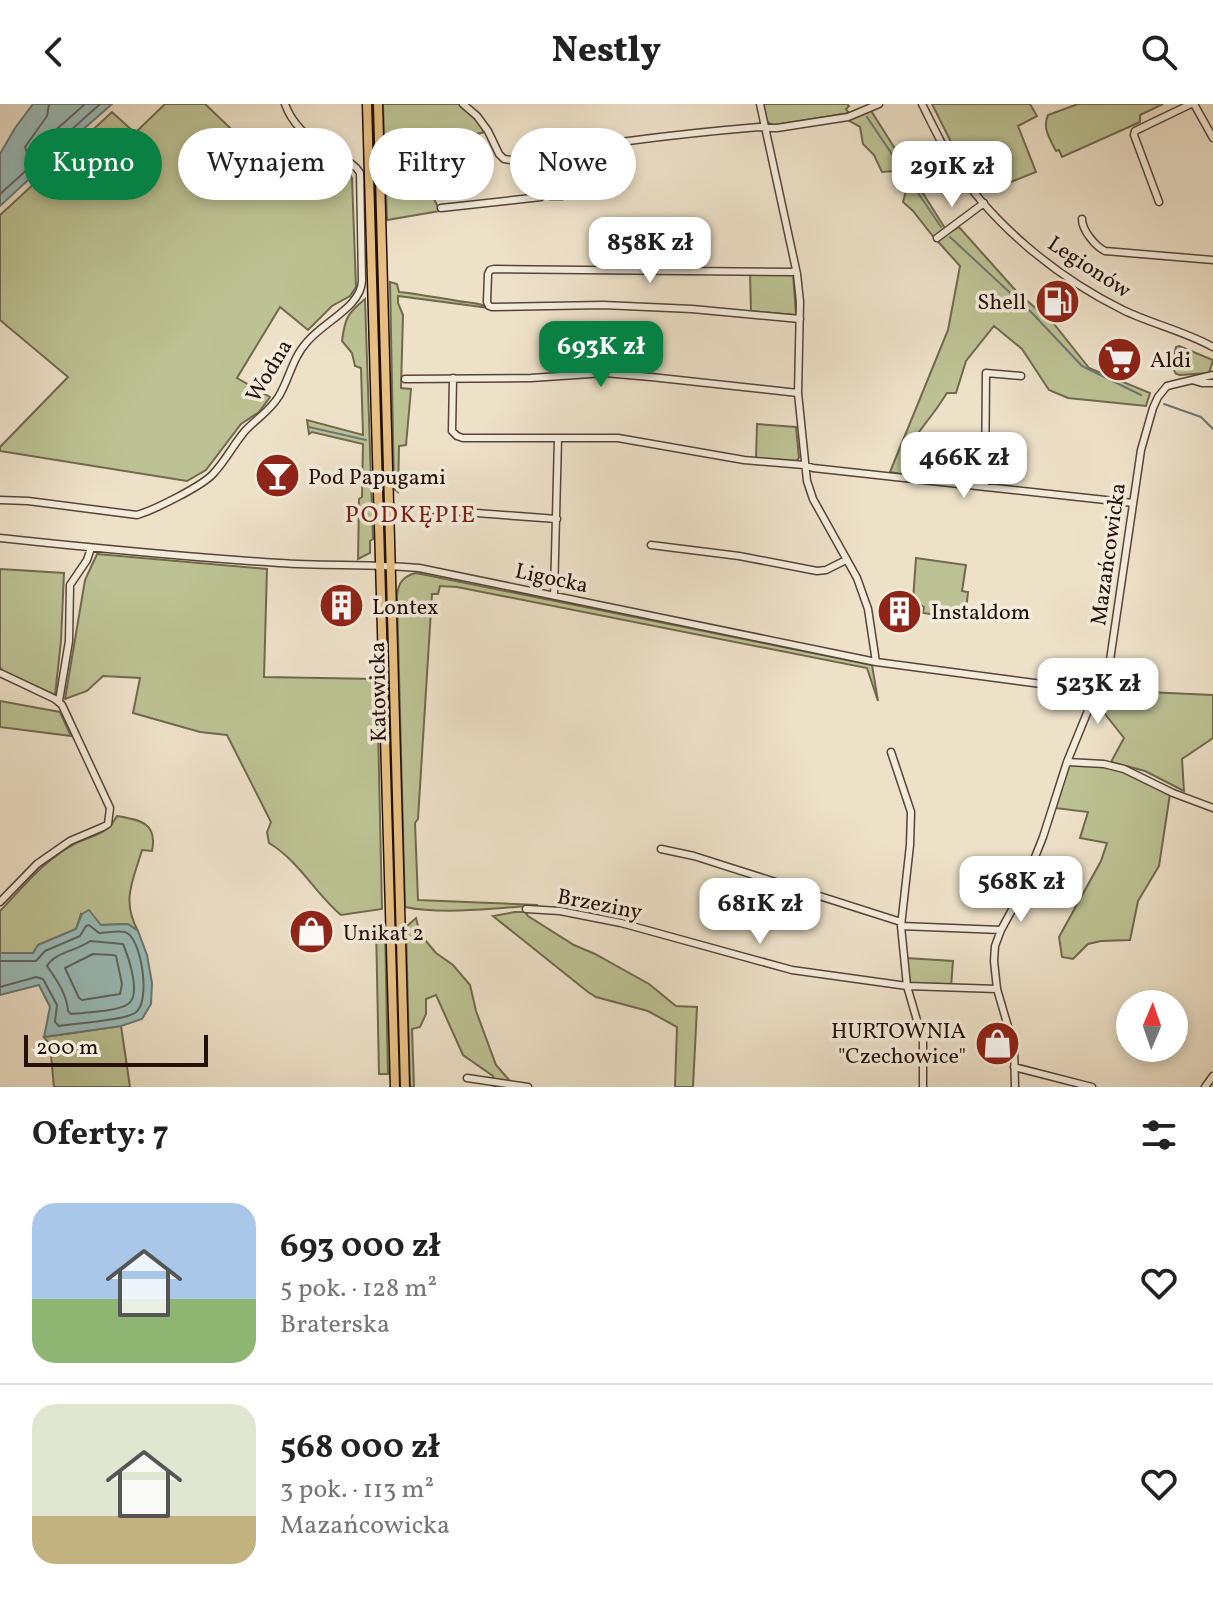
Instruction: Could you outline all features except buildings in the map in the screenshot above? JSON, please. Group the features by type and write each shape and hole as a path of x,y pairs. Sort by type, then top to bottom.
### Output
{"main road":[{"name":"Katowicka","path":"367,104 395,1087"},
{"name":"Katowicka","path":"378,104 405,1087"}],"street":[{"name":"Wodna","path":"0,500 137,515 152,511 211,476 246,430 268,411 280,395 307,341 355,301 362,290 360,173 353,163 327,150 304,133 285,104"},
{"path":"463,104 488,131 499,154 510,160"},
{"path":"760,104 796,270 800,302 798,393 807,481 813,499 857,578 868,609 876,662"},
{"path":"636,139 777,128 848,117 879,104"},
{"name":"Legionów","path":"922,104 951,158 984,203 1028,248 1124,311 1193,336 1212,348"},
{"path":"1159,202 1135,131 1194,106 1204,105"},
{"path":"1194,106 1213,138"},
{"path":"441,208 514,200"},
{"path":"937,238 984,203"},
{"path":"1082,219 1082,225 1105,251 1213,260"},
{"path":"796,270 494,269 488,274 487,302 492,307 603,305 800,319"},
{"path":"405,379 531,378 605,373 798,393"},
{"path":"985,487 986,373 1021,376"},
{"name":"Mazańcowicka","path":"1015,1087 1014,1047 997,989 995,946 1043,837 1067,762 1094,696 1093,687 1101,681 1110,660 1141,450 1158,397 1167,386 1213,375"},
{"path":"453,378 452,431 463,438 618,438 744,460 1133,503"},
{"path":"1192,380 1213,383"},
{"path":"554,596 558,438"},
{"path":"422,509 557,519"},
{"name":"Ligocka","path":"0,538 281,563 380,565 428,570 876,662 1064,687 1093,687"},
{"path":"651,545 739,556 817,571 846,560"},
{"path":"59,701 69,641 70,585 87,560 91,548"},
{"path":"0,673 59,701 110,808 108,824 70,841 37,864 0,902"},
{"path":"891,752 911,812 901,924 907,986 923,1041 923,1087"},
{"path":"1067,762 1104,764 1124,769 1213,808"},
{"path":"661,849 694,856 901,924 1001,930"},
{"name":"Brzeziny","path":"526,909 560,911 621,923 792,970 907,986 997,989"},
{"path":"1014,1067 1092,1087"},
{"path":"1205,1087 1213,1076"},
{"path":"467,1078 528,1087"}],"green space":[{"path":"165,104 205,104 230,128 178,128 178,200 353,200 356,287 350,296 332,306 308,330 280,307 237,378 270,397 259,412 241,424 206,470 187,481 0,451 0,447 68,377 0,320 0,215 24,193 24,200 162,200 162,128 140,128"},
{"path":"383,104 459,104 482,128 384,128"},
{"path":"762,104 847,104 849,113 774,125 766,120"},
{"path":"932,104 1030,104 1037,116 1018,126 1036,172 985,192 957,154"},
{"path":"1078,104 1163,104 1140,115 1140,122 1062,157 1049,138 1046,120 1048,115"},
{"path":"870,109 948,233 959,227 1017,292 1054,324 1089,368 1150,393 1146,406 1068,398 1049,390 1022,349 994,326 966,361 956,393 947,393 916,436 906,475 890,472 948,330 960,266 903,202 906,191 894,171 882,172 874,155 863,144 860,127 848,120"},
{"path":"112,112 130,128 95,128"},
{"path":"386,200 434,200 440,211 387,220"},
{"path":"750,273 793,273 796,315 751,311"},
{"path":"390,282 397,284 399,292 489,308 398,296 403,315 401,388 411,389 406,445 399,446 398,492 394,489"},
{"path":"365,299 373,539 370,541 370,553 358,559 363,444 312,432 309,434 307,420 363,435 361,368 355,366 352,353 342,341 348,317"},
{"path":"1176,347 1213,360 1209,373 1176,374 1172,366"},
{"path":"757,424 796,427 799,458 796,461 756,458"},
{"path":"97,554 267,569 264,677 377,679 382,909 341,915 280,850 269,843 267,832 271,822 227,735 200,732 133,713 140,678 103,676 87,691 65,699 85,580"},
{"path":"916,558 966,565 962,591 968,592 965,619 923,613 924,607 913,600"},
{"path":"0,569 64,573 55,695 0,667"},
{"path":"416,573 872,665 878,701 867,668 440,586 438,594 432,594 418,819 415,823 418,900 538,905 453,911 405,907 397,596 402,581"},
{"path":"1103,690 1213,695 1213,738 1182,759 1184,791 1145,771 1111,762 1124,738 1098,705"},
{"path":"0,701 60,712 71,736 0,727"},
{"path":"1068,764 1124,770 1170,794 1159,866 1138,901 1130,940 1088,944 1073,959 1062,957 1059,937 1101,861 1107,843 1080,838 1088,812 1055,808"},
{"path":"117,816 145,824 152,834 152,851 142,850 130,890 130,910 138,931 128,924 101,925 81,914 76,929 38,945 34,953 0,953 0,911 54,857 104,831"},
{"path":"525,912 574,945 649,984 676,1006 697,1007 693,1087 675,1087 677,1027 648,1011 588,992 493,916"},
{"path":"416,918 420,934 470,985 496,1065 509,1080 521,1087 494,1087 493,1076 463,1055 436,995 426,999 426,1014 420,1027 412,1029 414,1087 410,1087 406,927"},
{"path":"376,925 385,926 388,1074 379,1074"},
{"path":"906,958 953,961 951,987 910,985"},
{"path":"121,1026 130,1087 54,1087 50,1045 44,1037"}],"water":[{"path":"33,104 112,104 85,128 24,128 24,184 0,206 0,154"},
{"path":"89,910 101,925 128,924 138,931 147,955 152,983 151,1004 142,1019 121,1026 44,1037 50,1007 39,985 0,995 0,953 33,953 38,945 76,929 82,914"}],"waterway":[{"path":"867,117 941,227"},
{"path":"950,237 1033,314 1082,366 1141,395"},
{"path":"1164,404 1201,417 1213,429"},
{"path":"309,427 366,440"}],"place":[{"name":"Shell","path":"1057,301"},
{"name":"Aldi","path":"1119,359"},
{"name":"Pod Papugami","path":"277,476"},
{"name":"Lontex","path":"341,606"},
{"name":"Instaldom","path":"900,611"},
{"name":"Unikat 2","path":"312,932"},
{"name":"HURTOWNIA \"Czechowice\"","path":"997,1043"}],"district":[{"name":"PODKĘPIE","path":"411,514"}]}
